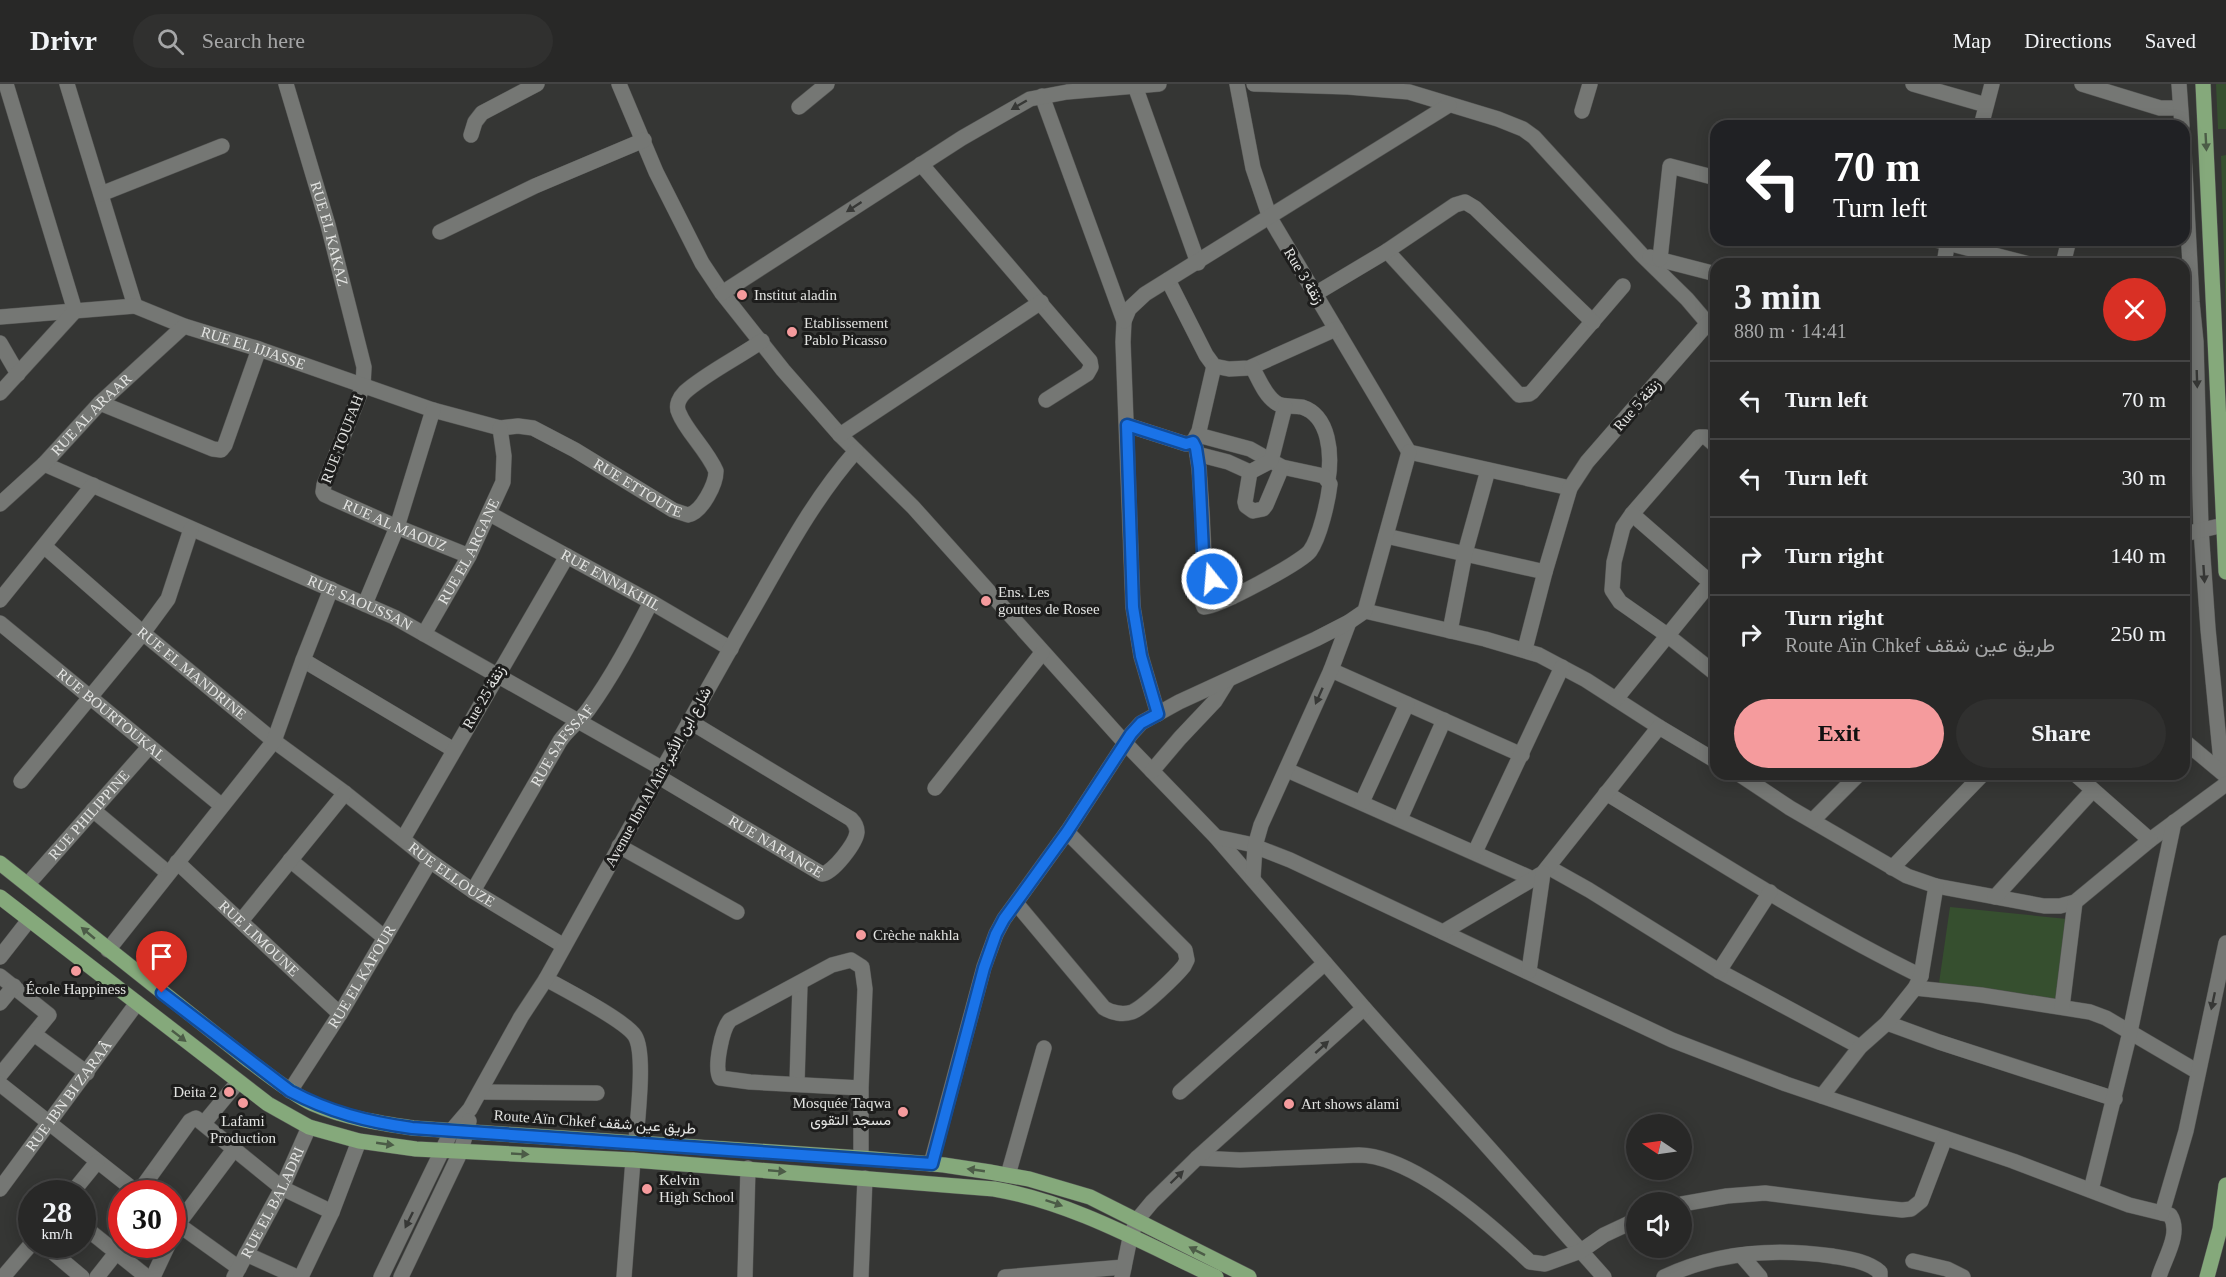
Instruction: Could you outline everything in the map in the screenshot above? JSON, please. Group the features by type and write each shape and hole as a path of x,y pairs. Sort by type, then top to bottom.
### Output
{"main road":[{"path":"2204,84 2226,572"},
{"name":"Route Aïn Chkef طريق عين شقف","path":"0,863 290,1091 312,1103 354,1118 412,1128 861,1158 932,1164 1008,1175 1071,1191 1104,1204 1249,1277"},
{"path":"0,897 238,1082 268,1104 309,1127 359,1141 442,1150 748,1168 972,1186 1013,1192 1079,1212 1216,1277"},
{"path":"2207,1277 2220,1229 2226,1185"}],"street":[{"path":"0,393 75,311 6,84"},
{"path":"67,84 135,306"},
{"name":"RUE EL KAKAZ","path":"286,84 334,247 364,367 363,386"},
{"path":"471,135 475,122 482,113 537,84"},
{"path":"619,84 656,172 702,263 722,293 783,370 840,435 913,507 1125,743 1216,837 1364,1008 1604,1277"},
{"path":"799,107 827,84"},
{"path":"722,293 921,164 1030,99 1094,86 1159,84"},
{"name":"Rue 3 زنقة","path":"1237,84 1253,168 1270,218 1409,452"},
{"path":"1254,84 1409,92 1523,129 1534,137 1710,326"},
{"path":"1582,111 1590,84"},
{"path":"1913,84 1986,105"},
{"path":"1982,120 1992,84"},
{"path":"2082,84 2160,108 2180,108"},
{"path":"2180,84 2181,120"},
{"path":"1135,86 1198,263"},
{"path":"1042,96 1124,321"},
{"path":"1158,714 1141,656 1133,607 1122,342 1124,321 1129,309 1145,294 1449,105"},
{"path":"440,232 535,186 644,140"},
{"path":"101,194 222,146"},
{"path":"921,164 1086,355 1091,367 1087,374 1046,400"},
{"path":"1660,259 1670,166 1710,176"},
{"path":"1315,294 1387,251 1455,205 1465,202 1475,208 1593,322"},
{"path":"1962,246 2007,258"},
{"path":"1387,251 1520,395 1532,392 1623,285"},
{"path":"1642,255 1710,272"},
{"path":"1168,280 1206,355 1214,366 1229,369 1252,367 1336,329"},
{"path":"840,435 1041,302"},
{"name":"RUE EL IJJASSE","path":"0,317 135,306 184,326 259,349 433,410 500,428"},
{"path":"2190,307 2215,307"},
{"path":"2190,316 2196,342 2201,529 2208,629 2225,778"},
{"name":"RUE AL ARAAR","path":"1,502 44,464 100,403 184,326"},
{"name":"Rue 5 زنقة","path":"1525,649 1570,488 1587,462 1710,330"},
{"name":"RUE ETTOUTE","path":"500,428 518,426 532,428 575,450 674,510 692,514 697,511 714,483 716,471 680,415 677,409 678,403 692,387 762,341"},
{"path":"0,343 18,374"},
{"path":"100,403 213,449 221,450 225,445 259,349"},
{"path":"1214,366 1196,444 1202,513 1204,573 1202,598 1204,607 1212,607 1300,561 1311,550 1329,491 1328,446 1323,426 1307,409 1300,406 1276,404 1268,395 1252,367"},
{"name":"RUE TOUFAH","path":"322,492 363,386"},
{"path":"1250,472 1251,478 1245,502 1249,508 1263,509 1270,499 1285,406"},
{"path":"364,604 397,527 433,410"},
{"path":"1127,425 1186,444 1250,449 1276,464 1318,474 1328,480"},
{"name":"RUE EL ARGANE","path":"424,634 469,556 503,483 504,456 500,428"},
{"path":"1710,441 1706,437 1699,437 1623,527 1614,562 1612,590 1620,602 1710,669"},
{"path":"1196,444 1250,472 1276,464"},
{"name":"Avenue Ibn Al Atir شارع ابن الأثير","path":"381,1277 442,1150 460,1130 521,1017 546,979 730,649 800,528 834,477 856,451"},
{"path":"932,1164 984,968 996,934 1136,728 1192,696 1349,622 1365,611 1409,452 1570,488"},
{"name":"RUE SAOUSSAN","path":"44,464 331,589 424,634 578,721 661,773"},
{"path":"1450,631 1466,553 1488,470"},
{"path":"0,600 93,485"},
{"name":"RUE AL MAOUZ","path":"322,492 328,497 469,556"},
{"name":"RUE ENNAKHIL","path":"490,514 651,602 730,649"},
{"path":"1632,514 1710,578"},
{"path":"2190,532 2224,525"},
{"path":"21,781 143,633 172,591 191,529"},
{"path":"1386,536 1545,572"},
{"name":"RUE EL MANDRINE","path":"44,546 143,633 274,741 345,793"},
{"name":"Rue 25 زنقة","path":"403,839 567,556"},
{"path":"1204,573 1232,597"},
{"path":"1616,699 1710,584"},
{"path":"108,950 274,741 331,589"},
{"name":"RUE SAFSSAF","path":"473,891 560,741 586,713 600,693 651,602"},
{"path":"1365,611 1525,649 1562,667 1710,758"},
{"name":"RUE BOURTOUKAL","path":"0,622 222,806"},
{"path":"1253,878 1255,846 1261,825 1331,670 1349,622"},
{"path":"935,788 1042,653"},
{"path":"303,660 454,750"},
{"path":"1475,852 1562,667"},
{"path":"1331,670 1522,755"},
{"path":"1152,771 1215,701 1228,680"},
{"path":"1362,802 1407,704"},
{"path":"1400,819 1444,720"},
{"name":"RUE NARANGE","path":"661,773 822,874 832,870 856,836 855,823 851,819 689,721"},
{"path":"1443,932 1541,873 1659,728"},
{"path":"2190,746 2225,778"},
{"name":"RUE PHILIPPINE","path":"28,884 148,747"},
{"path":"1287,770 1475,852 1590,890 1719,971 1860,1047"},
{"path":"1752,780 1907,876 1936,886 2044,906 2060,906 2075,902 2225,778"},
{"path":"1813,820 1853,780"},
{"path":"1892,868 1977,780"},
{"path":"2082,780 2150,840"},
{"path":"1995,897 2093,790"},
{"path":"241,921 345,793"},
{"name":"RUE ELLOUZE","path":"345,793 430,861 473,891 564,946"},
{"path":"1606,793 1863,946 1918,982 2090,1012 2130,1032 2198,1072"},
{"name":"RUE LIMOUNE","path":"93,810 241,921 340,1014"},
{"path":"2091,1190 2115,1099 2174,822"},
{"path":"1016,903 1104,1008 1110,1012 1122,1014 1136,1011 1184,966 1187,960 1185,950 1067,832"},
{"path":"1216,837 1255,846 1319,873 1672,1040 1822,1096 2145,1210 2172,1217 2174,1232 2159,1277"},
{"path":"619,846 737,912"},
{"path":"290,860 385,938"},
{"name":"RUE EL KAFOUR","path":"290,1091 340,1014 430,861"},
{"path":"1529,971 1541,873"},
{"path":"1822,1096 1860,1047 1887,1023 1918,982 1936,886"},
{"path":"1719,971 1770,892"},
{"path":"2062,1007 2075,902"},
{"path":"0,957 28,920"},
{"path":"2162,1213 2186,1131 2226,944"},
{"path":"861,1088 723,1079 718,1076 717,1072 727,1022 842,961 851,960 862,967 865,1006 861,1088 861,1158"},
{"path":"1180,1092 1325,963"},
{"path":"0,976 48,1014 0,1075"},
{"path":"546,979 622,1024 636,1037 640,1077 636,1142"},
{"path":"797,1083 800,984"},
{"path":"0,1003 14,986"},
{"name":"RUE IBN BI ZARAÂ","path":"0,1189 137,1003"},
{"path":"1005,1277 1123,1272 1130,1238 1137,1220 1162,1191 1364,1008"},
{"path":"1887,1023 1923,1037 2115,1099"},
{"path":"34,1034 87,1073"},
{"path":"1008,1175 1044,1048"},
{"path":"204,1123 238,1082"},
{"path":"0,1104 5,1088 121,1180"},
{"path":"480,1092 597,1093"},
{"path":"148,1180 190,1121 196,1118 282,1188 332,1212"},
{"name":"RUE EL BALADRI","path":"240,1266 282,1188 309,1127"},
{"name":"Avenue Ibn Al Atir شارع ابن الأثير","path":"400,1277 462,1151 460,1130"},
{"path":"1692,1202 1765,1193 1902,1210 1911,1209 1921,1201 1945,1138"},
{"path":"186,1234 240,1266 299,1277 332,1212 359,1141"},
{"path":"186,1211 235,1148"},
{"path":"1197,1158 1240,1160 1376,1156 1414,1172 1459,1203 1530,1262 1545,1264 1581,1251 1604,1235 1626,1225"},
{"path":"624,1277 633,1160"},
{"path":"82,1180 97,1162"},
{"path":"745,1277 748,1168"},
{"path":"861,1277 866,1178"},
{"path":"96,1237 108,1246"},
{"path":"1664,1277 1704,1262 1741,1255 1789,1252 1833,1256 1872,1265 1880,1272 1880,1277"},
{"path":"1741,1255 1761,1277"},
{"path":"3,1277 19,1258"},
{"path":"59,1258 82,1277"},
{"path":"97,1277 112,1258"},
{"path":"122,1258 147,1277"},
{"path":"153,1277 162,1258"},
{"path":"1913,1261 1947,1269 1963,1277"}],"green space":[{"path":"2216,84 2226,84 2226,129 2218,129"},
{"path":"2226,155 2226,320 2221,156"},
{"path":"1950,907 2067,919 2058,1002 1939,983"}],"place":[{"name":"Institut aladin","path":"742,295"},
{"name":"Etablissement Pablo Picasso","path":"792,332"},
{"name":"Ens. Les gouttes de Rosee","path":"986,601"},
{"name":"Crèche nakhla","path":"861,935"},
{"name":"École Happiness","path":"76,971"},
{"name":"Deita 2","path":"229,1092"},
{"name":"Lafami Production","path":"243,1103"},
{"name":"Art shows alami","path":"1289,1104"},
{"name":"Mosquée Taqwa مسجد التقوى","path":"903,1112"},
{"name":"Kelvin High School","path":"647,1189"}],"route":[{"path":"162,993 290,1091 312,1103 354,1118 412,1128 932,1164 984,968 996,934 1004,919 1099,785 1131,734 1141,723 1158,714 1141,656 1133,607 1127,425 1186,444 1193,442 1199,468 1204,573 1212,579"}]}
